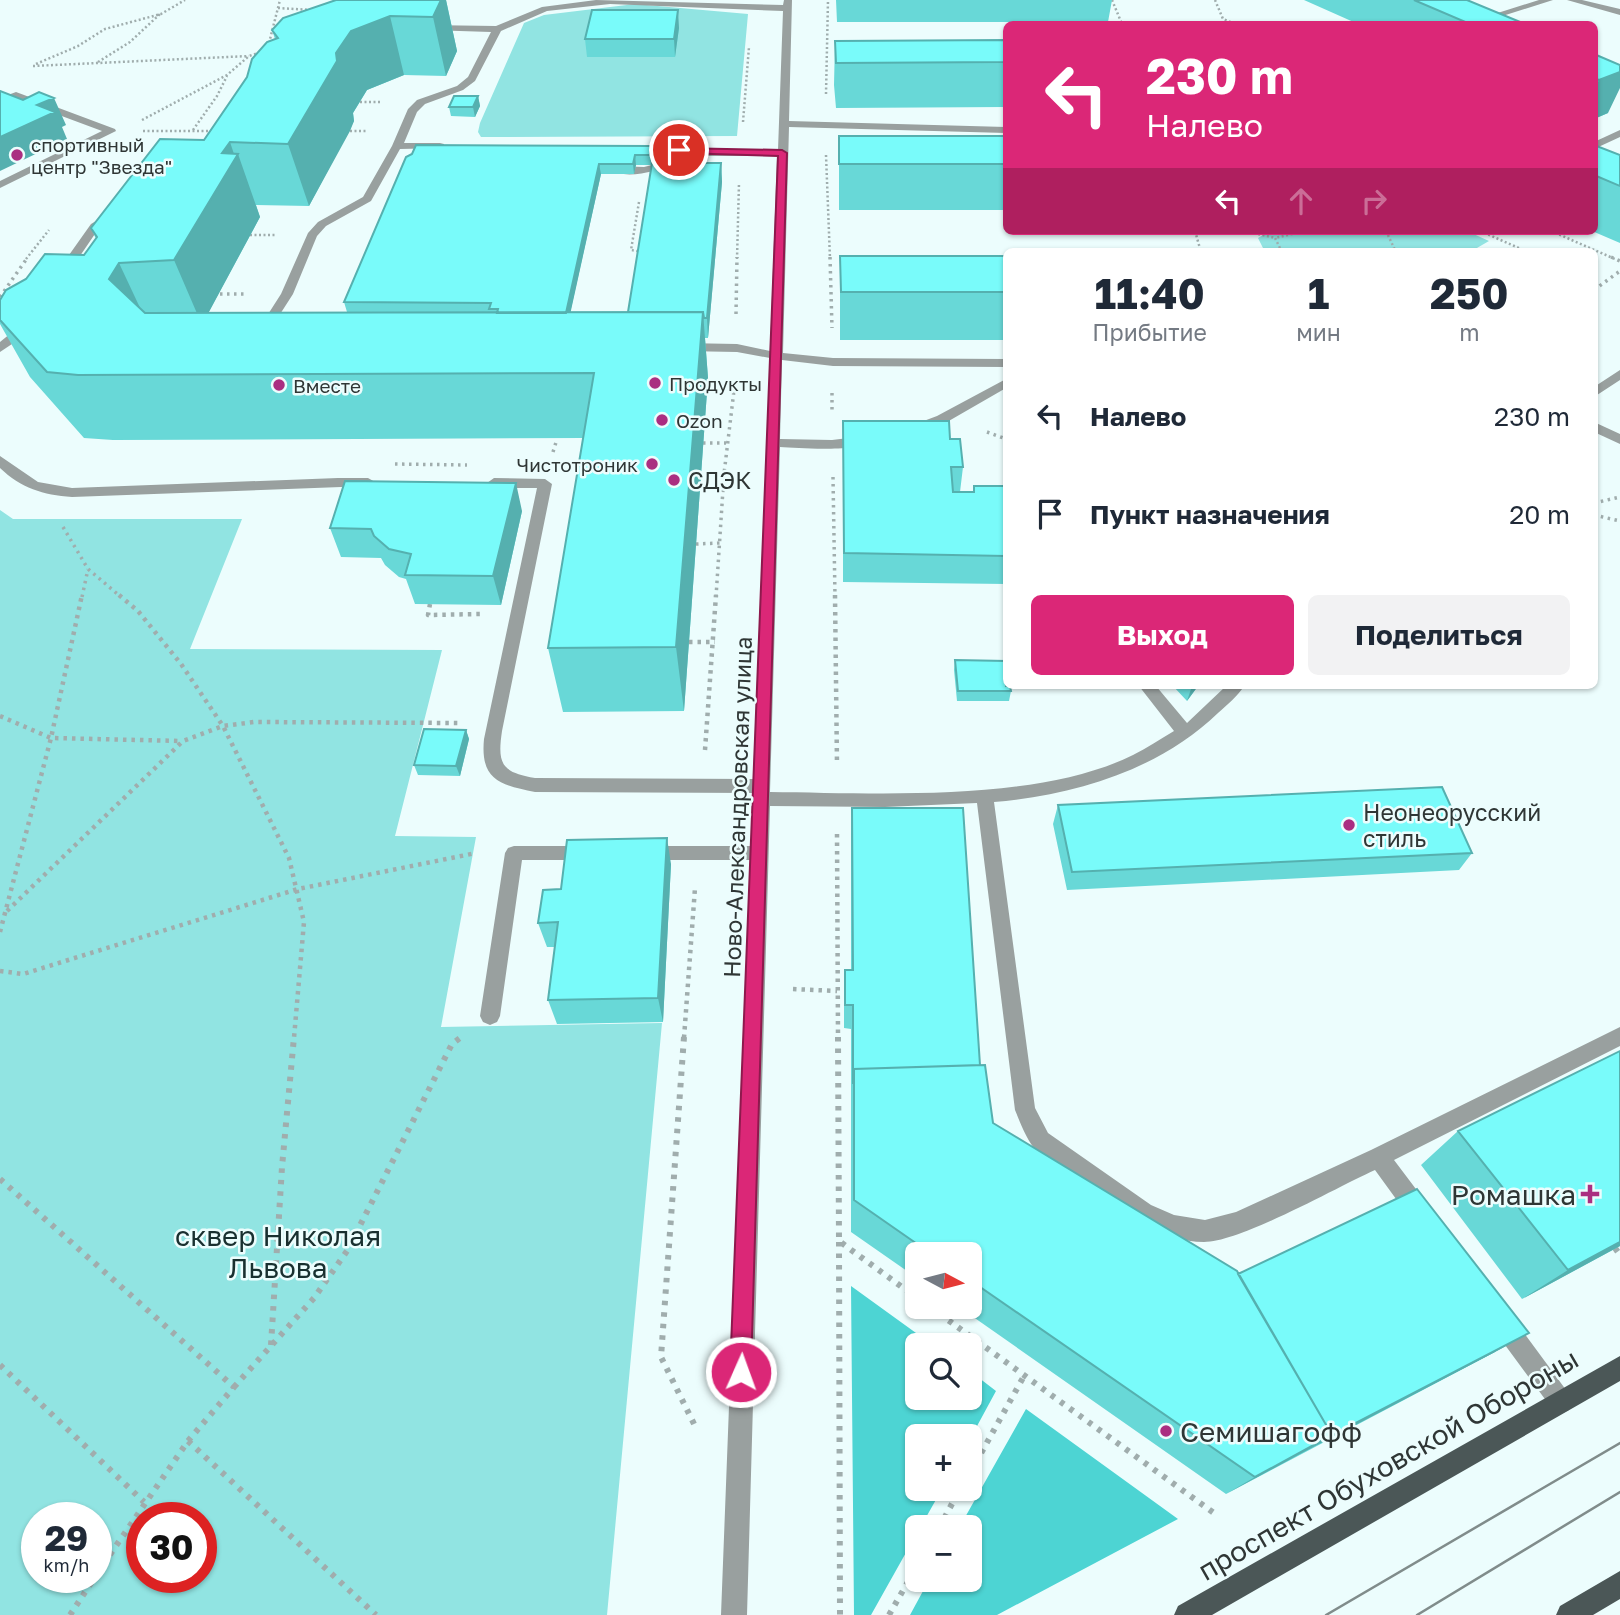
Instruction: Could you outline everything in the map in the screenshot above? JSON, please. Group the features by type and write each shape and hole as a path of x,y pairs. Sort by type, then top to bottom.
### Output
{"main road":[{"name":"проспект Обуховской Обороны","path":"1187,1615 1620,1368"},
{"path":"1569,1615 1620,1584"}],"street":[{"path":"1490,17 1549,0"},
{"path":"1571,0 1620,12"},
{"path":"413,26 497,29 545,9 576,3 644,1 788,4"},
{"name":"Ново-Александровская улица","path":"734,1615 788,4"},
{"path":"1480,13 1500,21"},
{"path":"261,335 287,294 313,235 322,224 367,199 397,146 412,111 421,102 460,88 472,79 497,29"},
{"path":"0,102 16,95 116,131"},
{"path":"783,124 1003,130"},
{"path":"0,185 116,131"},
{"path":"1598,144 1620,132"},
{"path":"397,146 451,146"},
{"path":"612,148 706,153 782,153"},
{"path":"607,169 644,170 706,153"},
{"path":"652,160 677,161"},
{"path":"58,280 95,226 117,213"},
{"path":"0,348 20,333 35,312"},
{"path":"20,333 42,333"},
{"path":"671,347 737,348 777,356 833,362 1003,363"},
{"path":"1598,390 1620,374"},
{"path":"903,431 942,419 1003,385"},
{"path":"1598,428 1620,440"},
{"path":"774,443 832,444 876,439"},
{"path":"0,460 22,480 40,488 75,492 219,490 323,482 378,482"},
{"path":"476,483 545,484 491,747 494,765 506,779 535,785 761,792 837,799 985,798 1064,784 1137,762 1185,733 1233,689"},
{"path":"1149,689 1185,733"},
{"path":"985,798 1025,1110 1041,1140 1071,1164 1143,1213 1174,1226 1205,1231 1238,1223 1379,1157 1620,1036"},
{"path":"489,1016 514,853 606,853"},
{"path":"632,853 760,853"},
{"path":"1379,1157 1435,1233"},
{"path":"1492,1309 1561,1402"}],"path":[{"path":"97,62 130,42 160,14 185,0"},
{"path":"160,14 105,29 78,46 32,66 249,56 268,49 280,0"},
{"path":"828,0 826,125 833,362 837,799 839,1615"},
{"path":"1215,0 1223,19 1228,21"},
{"path":"1114,1 1121,21"},
{"path":"116,131 227,75 249,56"},
{"path":"193,131 225,85 227,75"},
{"path":"116,131 217,131"},
{"path":"643,252 631,250 644,170"},
{"path":"1262,235 1275,238 1288,235"},
{"path":"1489,235 1519,248"},
{"path":"1560,235 1590,248"},
{"path":"1275,238 1280,248"},
{"path":"1598,251 1620,261"},
{"path":"1598,284 1620,271"},
{"path":"703,443 726,443"},
{"path":"394,464 478,465"},
{"path":"40,488 88,569 138,611 181,664 223,726 289,858 298,889 304,922 282,1167 271,1345"},
{"path":"1598,502 1620,497"},
{"path":"1598,517 1620,521"},
{"path":"696,544 720,543"},
{"path":"0,932 51,738 88,569"},
{"path":"430,604 428,615 518,614"},
{"path":"689,642 715,642"},
{"path":"0,716 51,738 183,741 223,726 254,722 495,724"},
{"path":"7,911 183,741"},
{"path":"0,971 23,974 298,889 473,853 514,853"},
{"path":"793,989 837,991"},
{"path":"0,1365 144,1502 188,1441 314,1298 347,1251 452,1044 489,1016"},
{"path":"0,1179 234,1387"},
{"path":"839,1241 905,1289"},
{"path":"1615,1248 1620,1255"},
{"path":"948,1320 1218,1516"},
{"path":"982,1451 1024,1376"},
{"path":"188,1441 376,1615"},
{"path":"112,1551 126,1530"},
{"path":"890,1615 905,1588"},
{"path":"70,1615 85,1593"}],"green space":[{"path":"635,4 748,14 737,136 481,137 478,132 480,123 524,23 544,15"},
{"path":"1263,235 1476,235 1489,241 1477,248 1263,248 1258,238"},
{"name":"сквер Николая Львова","path":"0,510 13,519 242,519 190,649 442,650 395,836 476,837 441,1027 662,1023 607,1615 0,1615"}],"shaded area":[{"path":"851,1286 916,1333 905,1333 905,1410 982,1410 982,1380 996,1391 978,1424 905,1424 905,1501 935,1501 927,1515 905,1515 905,1554 871,1615 854,1615"},
{"path":"1026,1409 1178,1519 997,1615 910,1615 922,1592 982,1592 982,1515 966,1515 974,1501 982,1501 982,1487"}],"building":[{"path":"336,0 441,0 433,17 390,16 351,31 336,53 337,61 288,144 230,142 222,153 238,154 174,260 119,263 109,279 145,313 703,312 676,647 548,648 594,373 78,375 47,372 0,320 0,300 6,290 26,279 45,254 84,255 97,237 91,228 160,139 204,140 247,77 252,59 267,42 278,38 272,30 283,18"},
{"path":"1414,0 1467,0 1518,21 1463,21"},
{"path":"592,10 678,10 674,39 585,39"},
{"path":"1003,40 1003,62 836,63 835,41"},
{"path":"1598,56 1620,65 1620,72 1599,80"},
{"path":"0,91 23,100 39,92 54,98 37,105 55,112 0,137"},
{"path":"454,96 478,96 473,107 449,107"},
{"path":"839,136 1003,136 1003,164 839,164"},
{"path":"416,145 651,146 650,155 635,155 633,164 599,164 566,313 497,313 498,309 489,309 491,303 344,302 406,157 412,154"},
{"path":"1598,147 1620,155 1620,186 1598,177"},
{"path":"652,163 721,163 707,318 704,318 703,312 628,312"},
{"path":"840,256 1003,256 1003,292 841,292"},
{"path":"843,421 949,421 950,439 960,439 963,467 951,467 953,492 974,492 974,486 1003,486 1003,556 844,553"},
{"path":"345,481 516,483 493,576 405,575 411,554 389,549 374,536 371,529 330,528"},
{"path":"955,660 1003,661 1003,689 1011,691 958,691"},
{"path":"424,729 466,730 456,766 414,765"},
{"path":"1442,787 1472,853 1072,872 1058,805"},
{"path":"852,808 963,808 980,1065 854,1069 853,1084 853,1005 845,1005 845,970 853,970"},
{"path":"667,838 658,998 548,1000 558,922 538,923 543,890 561,889 567,840"},
{"path":"1620,1051 1620,1242 1568,1270 1458,1131"},
{"path":"985,1065 993,1123 1237,1271 1332,1435 1255,1477 982,1288 982,1242 914,1242 854,1200 854,1069"},
{"path":"1417,1189 1529,1333 1323,1440 1332,1435 1238,1274"}],"tram line":[{"path":"1326,1615 1620,1443"},
{"path":"1417,1615 1620,1492"}],"place":[{"name":"спортивный центр \"Звезда\"","path":"17,155"},
{"name":"Продукты","path":"655,383"},
{"name":"Вместе","path":"279,385"},
{"name":"Ozon","path":"662,420"},
{"name":"Чистотроник","path":"652,464"},
{"name":"СДЭК","path":"674,480"},
{"name":"Неонеорусский стиль","path":"1349,825"},
{"name":"Ромашка","path":"1590,1194"},
{"name":"Семишагофф","path":"1166,1431"}],"route":[{"path":"679,150 706,153 782,153 741,1372"}]}
